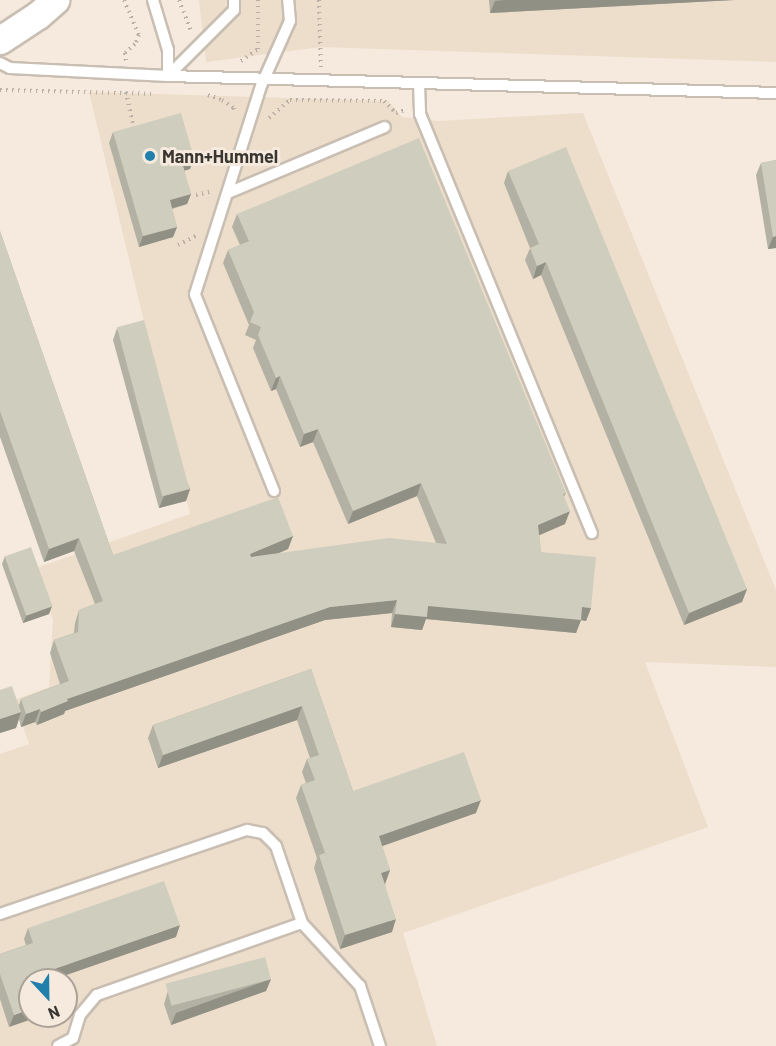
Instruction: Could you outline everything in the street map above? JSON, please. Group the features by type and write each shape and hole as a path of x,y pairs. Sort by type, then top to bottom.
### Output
{"street":[{"path":"0,40 38,15 55,0"}],"lane":[{"path":"153,0 165,31 168,76"},
{"path":"168,76 234,10 234,0"},
{"path":"274,491 195,294 265,79 290,21 288,0"},
{"path":"0,63 10,68 168,76 776,93"},
{"path":"419,83 420,114 592,533"},
{"path":"228,192 385,127"},
{"path":"0,914 247,830 263,833 276,846 302,923 360,986 380,1046"},
{"path":"58,1046 74,1038 80,1015 97,995 302,923"}],"path":[{"path":"124,0 139,35 135,44 125,53 126,93 136,135"},
{"path":"241,61 258,48 258,0"},
{"path":"319,0 323,101"},
{"path":"0,90 162,94"},
{"path":"197,95 209,95 222,100 234,108 237,121"},
{"path":"210,200 217,181"},
{"path":"196,195 213,190"},
{"path":"178,244 196,236 200,227"}],"shaded area":[{"path":"199,0 776,0 776,62 321,47 206,62"},
{"path":"89,92 388,101 402,117 439,121 583,113 776,590 776,667 645,662 708,827 403,933 437,1046 0,1046 0,754 29,744 14,700 49,687 53,620 36,568 190,514"}],"building":[{"path":"181,113 194,158 182,162 191,194 170,200 177,227 143,236 113,132"},
{"path":"419,138 566,493 563,494 570,511 538,525 541,552 596,557 591,608 582,607 581,620 428,606 427,617 395,614 397,600 330,607 67,699 68,701 41,712 40,709 26,714 21,699 69,681 54,640 78,632 79,610 103,601 79,538 49,549 0,411 0,231 113,555 278,497 293,536 250,554 251,557 389,538 447,544 421,483 353,511 318,429 304,434 280,376 276,378 258,335 261,327 250,322 254,312 228,250 249,241 237,214"},
{"path":"566,147 747,589 689,613 546,262 537,266 530,248 539,244 508,171"},
{"path":"776,160 776,236 773,237 761,163"},
{"path":"144,320 189,489 162,496 117,327"},
{"path":"31,547 53,606 26,616 5,557"},
{"path":"311,669 353,791 464,752 481,800 379,836 390,870 381,873 396,919 345,935 319,855 325,853 301,785 315,780 307,759 319,755 302,706 163,755 153,725"},
{"path":"12,686 21,712 0,719 0,690"},
{"path":"164,881 180,925 57,968 18,968 18,1014 14,1015 0,974 0,954 33,943 28,928"},
{"path":"265,957 271,979 171,1006 166,984"}],"place":[{"name":"Mann+Hummel","path":"150,156"}]}
